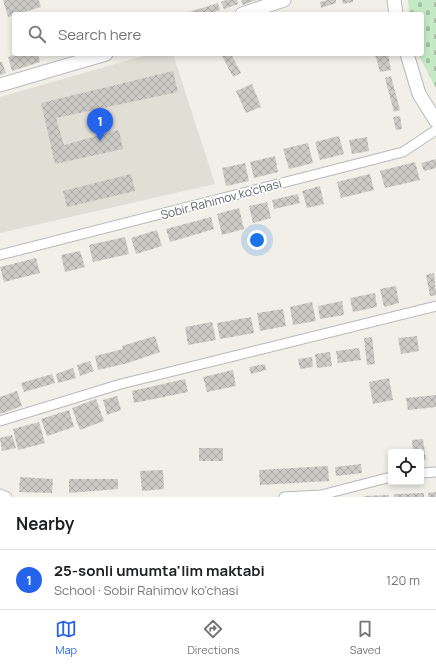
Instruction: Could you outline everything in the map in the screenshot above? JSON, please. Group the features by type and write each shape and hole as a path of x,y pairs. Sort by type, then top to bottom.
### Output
{"street":[{"path":"248,12 284,0"},
{"path":"394,0 396,12"},
{"path":"0,85 99,56"},
{"path":"408,56 419,94 436,121"},
{"name":"Sobir Rahimov ko'chasi","path":"0,255 404,152 436,130"},
{"path":"0,421 121,384 436,306"},
{"path":"424,473 436,472"},
{"path":"284,497 321,495 388,478"},
{"path":"0,494 7,497"}],"shaded area":[{"path":"143,56 174,56 215,184 0,233 0,97"}],"green space":[{"path":"408,0 436,0 436,88 419,56 424,56 424,12 409,12"}],"building":[{"path":"3,0 39,0 41,7 24,12 12,12 12,16 8,17"},
{"path":"226,0 237,0 238,4 224,9 221,2"},
{"path":"241,0 256,0 243,5"},
{"path":"336,0 336,3 321,8 320,2"},
{"path":"342,0 353,0 353,2 343,4"},
{"path":"218,3 220,10 214,12 189,12"},
{"path":"12,56 38,56 40,62 12,71 8,57"},
{"path":"222,56 232,56 241,73 233,77"},
{"path":"376,56 388,56 391,70 380,72"},
{"path":"0,62 2,62 6,73 0,75"},
{"path":"173,71 178,92 56,118 64,145 119,130 123,149 55,164 41,103"},
{"path":"391,76 400,110 394,112 385,78"},
{"path":"252,84 261,107 246,113 236,91"},
{"path":"400,116 402,129 396,130 393,117"},
{"path":"339,136 344,154 320,160 315,142"},
{"path":"367,137 369,151 352,154 349,140"},
{"path":"308,143 313,163 289,169 283,149"},
{"path":"275,156 278,172 254,178 250,162"},
{"path":"436,159 436,168 424,171 421,163"},
{"path":"415,162 420,180 385,188 380,171"},
{"path":"245,163 249,181 226,186 222,168"},
{"path":"131,174 135,191 67,207 63,191"},
{"path":"370,174 374,190 341,198 337,182"},
{"path":"320,186 324,204 307,208 302,191"},
{"path":"298,194 300,203 274,209 272,200"},
{"path":"267,202 271,218 253,223 249,206"},
{"path":"239,208 244,229 222,235 217,214"},
{"path":"211,217 214,229 170,242 166,229"},
{"path":"157,230 162,246 136,254 131,238"},
{"path":"125,237 129,254 93,262 89,245"},
{"path":"80,251 85,267 65,272 61,255"},
{"path":"36,258 40,273 4,282 0,267"},
{"path":"434,273 436,295 430,296 426,275"},
{"path":"396,286 399,303 384,307 380,289"},
{"path":"375,293 377,307 353,312 350,298"},
{"path":"342,301 344,315 320,319 318,306"},
{"path":"312,302 316,321 293,325 290,307"},
{"path":"283,309 286,326 260,331 257,313"},
{"path":"251,317 254,333 220,339 217,323"},
{"path":"212,322 216,340 188,345 185,327"},
{"path":"155,336 160,352 128,363 98,370 95,356 123,349 122,346"},
{"path":"417,336 419,351 401,354 398,338"},
{"path":"372,337 375,364 367,365 364,338"},
{"path":"359,348 361,360 338,363 336,351"},
{"path":"330,352 332,366 317,368 315,354"},
{"path":"312,357 313,367 300,369 298,359"},
{"path":"90,361 94,371 80,376 77,365"},
{"path":"265,364 266,370 251,374 249,367"},
{"path":"73,368 76,378 58,383 56,374"},
{"path":"233,370 236,386 207,392 203,377"},
{"path":"52,374 55,383 24,392 21,383"},
{"path":"389,378 393,400 373,404 369,382"},
{"path":"185,379 188,392 134,403 132,391"},
{"path":"17,391 22,406 0,414 0,397"},
{"path":"436,395 436,407 408,410 406,398"},
{"path":"117,396 121,410 107,415 103,400"},
{"path":"96,399 104,421 80,430 72,408"},
{"path":"69,410 74,427 47,436 41,419"},
{"path":"39,422 45,443 18,450 13,429"},
{"path":"12,435 16,448 2,451 0,438"},
{"path":"423,439 426,460 424,460 424,449 413,449 412,440"},
{"path":"199,448 223,448 223,461 199,461"},
{"path":"361,464 362,473 336,476 335,467"},
{"path":"328,466 329,481 260,485 259,470"},
{"path":"163,470 164,489 142,491 140,471"},
{"path":"20,477 53,479 52,493 19,492"},
{"path":"69,479 118,479 118,489 69,493"},
{"path":"436,492 436,497 428,497 428,493"},
{"path":"424,493 424,497 394,497 394,494"},
{"path":"389,495 389,497 364,497 364,496"}],"place":[{"name":"25-sonli umumta'lim maktabi","path":"100,141"}]}
